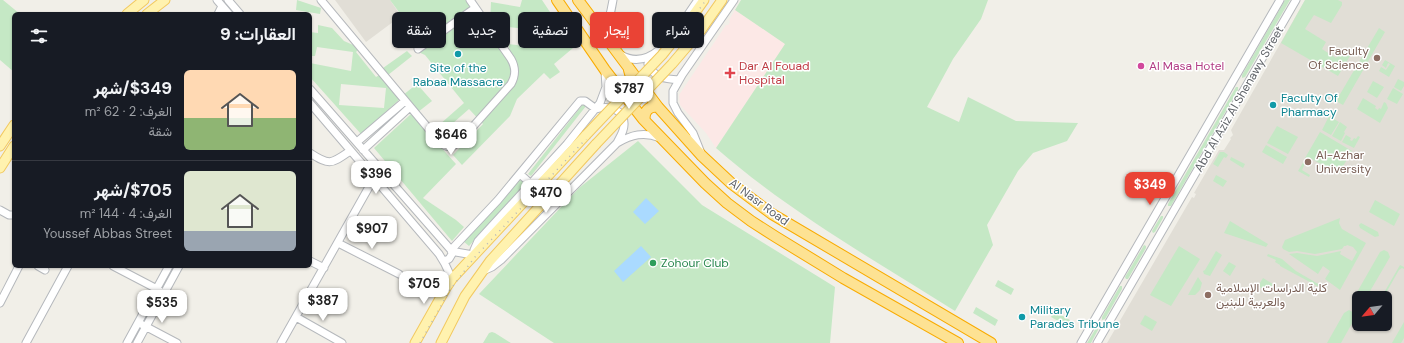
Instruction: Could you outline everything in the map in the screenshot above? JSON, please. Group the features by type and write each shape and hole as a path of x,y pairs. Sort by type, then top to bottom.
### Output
{"highway":[{"name":"Al Nasr Road","path":"556,0 614,83 645,121 716,193 757,225 843,278 958,343"},
{"name":"Al Nasr Road","path":"578,0 590,16"},
{"name":"Al Nasr Road","path":"614,48 658,107 702,155 732,184 772,214 991,343"},
{"path":"614,83 622,85 627,83 631,77 629,70"},
{"path":"645,121 645,114 647,110 654,106 658,107"}],"main road":[{"path":"129,12 144,0"},
{"path":"150,12 165,0"},
{"path":"415,343 452,279 586,134 657,60 704,0"},
{"path":"441,343 465,296 481,272 500,248 672,64 701,30 722,0"},
{"path":"0,146 12,128"},
{"path":"0,168 12,149"}],"street":[{"path":"217,0 227,12"},
{"path":"228,0 238,12"},
{"path":"321,0 440,142 448,147 452,147 460,141 511,84 514,78 514,65 470,0"},
{"path":"611,12 613,0"},
{"path":"614,48 620,54 629,59 638,60 648,58 655,54 668,40 698,0"},
{"path":"702,155 693,133 678,112 674,103 673,91 734,0"},
{"name":"Abd Al Aziz Al Shenawy Street","path":"1081,343 1280,0"},
{"name":"Abd Al Aziz Al Shenawy Street","path":"1097,343 1296,0"},
{"path":"219,12 222,6"},
{"path":"418,49 476,8"},
{"path":"648,58 649,66 656,75 663,79 679,80"},
{"path":"312,91 451,250 473,255 478,241 567,144 596,108 604,95 606,78 605,70"},
{"path":"1234,79 1247,86"},
{"path":"357,142 405,101"},
{"path":"444,261 451,258 451,250 489,210 580,101 585,101 596,108 609,107 616,110 621,115 624,125 617,144"},
{"path":"312,106 415,225 444,261 452,279"},
{"path":"363,150 410,107"},
{"path":"481,272 502,260 617,144 627,137 641,134 650,135 664,141"},
{"path":"312,154 327,162 336,160 350,151"},
{"path":"281,343 380,169"},
{"path":"520,174 531,184"},
{"path":"1160,208 1172,215"},
{"path":"0,210 12,215"},
{"path":"1143,237 1155,244"},
{"path":"338,243 399,274"},
{"path":"312,262 324,268"},
{"path":"0,303 18,268"},
{"path":"42,268 45,270"},
{"path":"26,343 67,268"},
{"path":"118,268 164,293"},
{"path":"126,343 168,268"},
{"path":"137,343 178,268"},
{"path":"1119,279 1130,286"},
{"path":"296,317 342,343"},
{"path":"138,322 177,343"},
{"path":"1094,322 1106,328"}],"shaded area":[{"path":"335,0 390,0 398,12 392,12 392,23 366,42"},
{"name":"Al-Azhar University","path":"1305,0 1404,0 1404,343 1107,343 1192,197 1194,198 1196,194 1194,193 1219,150 1224,150 1233,135 1231,130"},
{"name":"Dar Al Fouad Hospital","path":"735,10 786,44 716,148 706,133 680,105 679,95 726,25 730,22 729,20"}],"green space":[{"path":"0,0 3,0 18,12 12,12 12,70 0,60"},
{"path":"297,0 321,8 320,14 296,10"},
{"path":"390,0 468,0 479,12 454,12 454,48 508,48 510,51 510,44 518,45 518,48 573,48 554,64 560,72 550,79 544,73 517,99 510,116 462,165 453,155 483,124 469,109 444,131 439,125 464,103 425,55 416,51 418,48 446,48 446,12 399,12"},
{"path":"522,0 542,0 550,12 518,12 518,28 510,27 510,12 491,12 491,2 520,7"},
{"path":"741,0 988,0 981,19 953,59 927,107 959,122 968,97 1016,121 1078,123 1067,141 1033,153 1018,171 987,225 993,245 955,311 802,214 716,148 785,44 735,10"},
{"path":"1285,0 1290,0 1245,77 1242,78 1242,75"},
{"path":"1305,0 1338,0 1342,2 1342,5 1331,23 1314,15 1305,29 1326,42 1322,49 1336,58 1341,50 1350,56 1338,76 1281,43"},
{"path":"318,25 332,28 344,41 360,48 356,52 376,77 381,74 400,99 361,134 312,79 312,63 351,71 353,52 317,47 315,56 312,56 312,32 318,33","holes":["341,84 386,88 384,108 339,105"]},
{"path":"1379,28 1385,32 1343,105 1336,101"},
{"path":"407,51 412,56 388,75 383,68"},
{"path":"1385,60 1395,66 1389,77 1379,71 1381,67 1386,70 1390,64 1388,63 1386,68 1382,65"},
{"path":"1398,79 1404,82 1404,86 1401,91 1394,87"},
{"path":"1373,81 1384,87 1377,98 1367,92"},
{"path":"417,84 432,101 418,112 403,95"},
{"path":"1236,87 1238,87 1238,90 1171,206 1168,206 1168,204"},
{"path":"1393,88 1403,94 1397,104 1387,99"},
{"path":"1363,98 1376,106 1375,108 1378,110 1379,108 1381,109 1384,102 1386,103 1388,108 1380,123 1357,109"},
{"path":"583,104 586,106 531,176 528,174"},
{"path":"411,114 456,164 423,198 464,227 452,241 374,148"},
{"path":"1329,116 1339,122 1331,135 1322,130"},
{"path":"1340,122 1347,127 1341,141 1332,136"},
{"path":"1277,126 1298,137 1288,154 1267,143"},
{"path":"1320,132 1352,151 1339,173 1334,171 1332,173 1325,169 1323,174 1320,171 1323,165 1310,158 1308,160 1305,158"},
{"path":"1346,135 1351,138 1350,140 1352,141 1358,136 1360,137 1354,148 1342,142"},
{"name":"Zohour Club","path":"638,141 702,205 835,287 830,343 554,343 479,294 579,188"},
{"path":"1266,145 1287,157 1283,164 1262,152"},
{"path":"1220,152 1224,152 1228,155 1226,158 1224,157 1218,167 1213,164"},
{"path":"1231,157 1245,164 1243,168 1230,160"},
{"path":"1304,161 1306,162 1302,170 1310,175 1309,177 1298,171"},
{"path":"1216,175 1227,181 1223,187 1213,181"},
{"path":"520,179 526,184 469,246 463,241"},
{"path":"1375,200 1400,214 1394,226 1369,212"},
{"path":"1161,216 1163,216 1163,218 1153,233 1152,231"},
{"path":"1340,218 1339,223 1342,229 1366,243 1340,290 1325,279 1330,271 1323,266 1318,274 1289,254 1297,253 1317,256 1341,251 1340,254 1352,261 1357,252 1353,247 1347,245 1342,249 1315,254 1297,251 1289,252 1282,247 1285,240"},
{"path":"1230,221 1268,244 1266,247 1224,233"},
{"path":"1361,223 1378,232 1379,236 1375,237 1360,228 1359,225"},
{"path":"1144,245 1146,248 1128,279 1126,279 1125,277"},
{"path":"1179,246 1200,259 1171,306 1150,295"},
{"path":"1384,250 1388,252 1390,257 1370,291 1358,291 1380,252"},
{"path":"1216,251 1222,255 1210,276 1204,274 1203,271"},
{"path":"1268,254 1282,259 1296,271 1320,285 1319,287 1280,266 1275,262 1276,260 1267,256"},
{"path":"1229,262 1236,266 1230,276 1223,271"},
{"path":"1400,265 1404,267 1404,269 1402,268 1399,270 1387,291 1385,291"},
{"path":"1198,277 1202,283 1200,290 1195,295 1188,295"},
{"path":"1263,278 1273,284 1268,292 1258,286"},
{"path":"998,280 1014,289 1011,295 995,286"},
{"path":"1120,286 1122,286 1122,289 1105,319 1102,320 1102,317"},
{"path":"976,307 998,320 995,326 973,313"},
{"path":"1349,310 1352,312 1352,323 1341,343 1327,343 1344,313"},
{"path":"1054,311 1070,320 1067,326 1051,317"},
{"path":"1145,315 1157,322 1152,331 1140,324"},
{"path":"1404,322 1404,338 1401,343 1392,343"},
{"path":"1096,328 1098,328 1098,330 1091,343 1087,343"},
{"path":"492,332 511,343 483,343 489,333"}],"water":[{"path":"646,198 659,211 645,224 633,212"},
{"path":"641,246 651,257 623,282 614,271"}],"railway":[{"path":"420,343 450,290 475,257 649,72 677,40 706,0"}],"place":[{"name":"Site of the Rabaa Massacre","path":"458,54"},
{"name":"Faculty Of Science","path":"1377,58"},
{"name":"Al Masa Hotel","path":"1141,66"},
{"name":"Dar Al Fouad Hospital","path":"730,73"},
{"name":"Faculty Of Pharmacy","path":"1273,105"},
{"name":"Al-Azhar University","path":"1308,162"},
{"name":"Zohour Club","path":"653,263"},
{"name":"كلية الدراسات الإسلامية والعربية للبنين","path":"1208,295"},
{"name":"Military Parades Tribune","path":"1022,317"}]}
